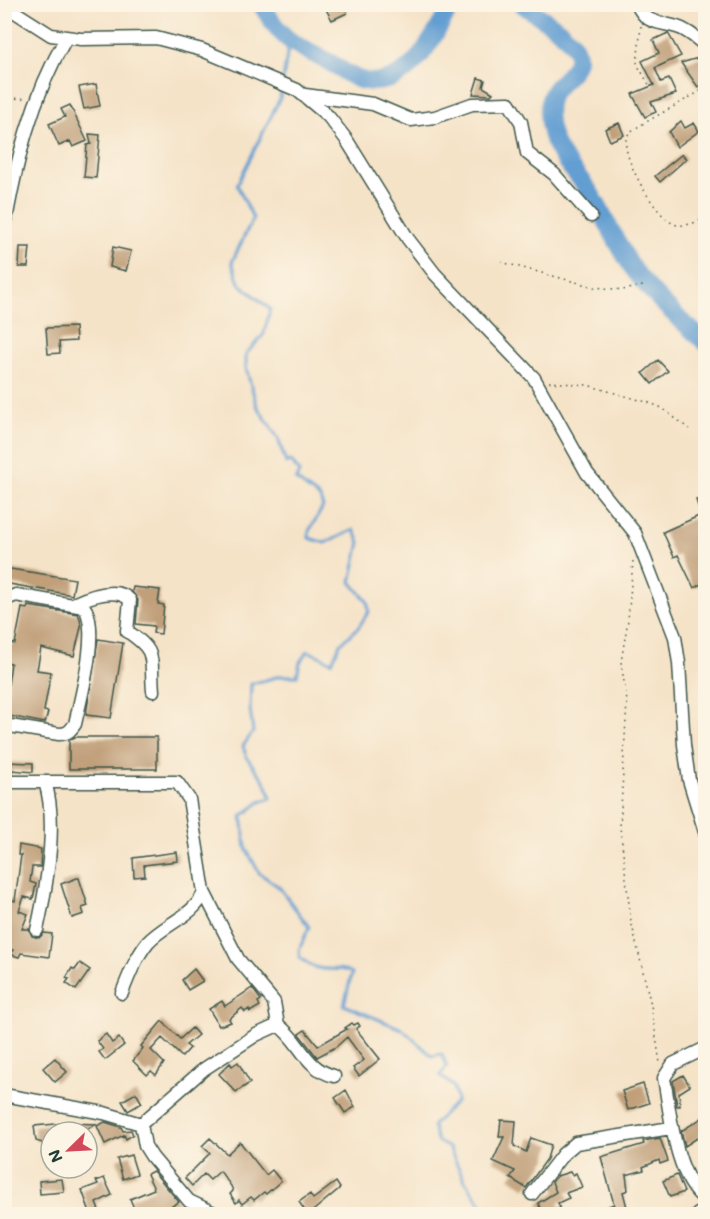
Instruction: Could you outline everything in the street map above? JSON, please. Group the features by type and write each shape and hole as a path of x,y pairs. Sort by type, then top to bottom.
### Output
{"street":[{"path":"26,18 28,4"},
{"path":"4,6 51,35 66,38 156,38 202,50 301,93 328,116 346,139 389,210 435,274 460,303 534,378 587,473 635,533 671,623 679,663 684,745 689,780 705,835"},
{"path":"640,10 653,23 685,30 705,46"},
{"path":"4,231 16,165 36,98 66,38"},
{"path":"301,93 373,104 411,120 435,117 472,104 509,103 521,122 527,153 554,174 591,216"},
{"path":"73,604 87,597 120,594 130,600 127,631 142,639 148,651 152,663 153,691"},
{"path":"4,600 16,595 84,607 88,613 90,636 75,724 66,734 59,735 4,725"},
{"path":"4,782 177,782 189,799 204,892 238,959 274,1002 278,1025 285,1030 311,1065 334,1076"},
{"path":"37,930 48,871 49,809 45,782"},
{"path":"122,993 138,957 149,941 195,907 204,892"},
{"path":"141,1124 204,1069 256,1035 278,1025"},
{"path":"705,1048 674,1064 664,1078 671,1128 686,1171 705,1200"},
{"path":"4,1095 104,1113 141,1124"},
{"path":"141,1124 145,1146 152,1157 189,1201 216,1215"},
{"path":"532,1194 563,1154 576,1143 671,1128"},
{"path":"699,1215 705,1211"}],"path":[{"path":"640,10 637,64 651,87"},
{"path":"705,88 634,129 628,134 626,146 643,189 662,216 673,224 684,225 705,218"},
{"path":"4,99 36,98"},
{"path":"501,262 594,286 623,290 646,285"},
{"path":"534,378 563,384 587,385 610,394 650,403 662,408 689,429"},
{"path":"633,555 628,620 621,662 627,702 620,827 631,921 649,994 664,1078"}],"building":[{"path":"323,4 344,4 347,13 332,20"},
{"path":"668,33 681,56 655,68 661,82 669,79 676,94 651,102 656,112 645,117 632,94 654,85 642,61 659,53 653,40"},
{"path":"705,56 705,82 698,87 681,63"},
{"path":"478,78 485,80 483,87 493,93 491,95 473,94"},
{"path":"96,84 100,106 84,109 79,87"},
{"path":"70,105 87,141 73,147 70,141 59,146 49,124 65,117 61,109"},
{"path":"681,121 685,128 694,123 699,131 677,147 669,132"},
{"path":"619,123 624,135 610,141 605,129"},
{"path":"89,134 100,135 96,178 84,177 87,145 91,144"},
{"path":"682,154 686,159 660,182 655,176"},
{"path":"20,247 30,247 28,267 19,267"},
{"path":"113,247 131,251 126,271 110,267"},
{"path":"75,327 76,341 59,342 60,353 48,354 46,328"},
{"path":"658,360 668,371 652,384 643,373"},
{"path":"705,497 705,582 694,588 678,555 674,557 663,532 701,515 696,500"},
{"path":"4,568 75,579 72,595 4,583"},
{"path":"133,587 160,590 158,604 164,605 161,634 153,633 154,626 136,624 138,600 132,592"},
{"path":"28,606 78,614 80,619 81,627 74,656 41,648 37,670 51,672 44,711 48,712 45,723 4,715 11,663 4,662 7,643 15,644 22,608 27,609"},
{"path":"98,639 123,643 111,718 86,715"},
{"path":"75,737 157,737 157,769 69,769 69,741"},
{"path":"4,762 33,763 33,772 12,770 12,774 4,773"},
{"path":"19,845 41,849 40,867 32,867 30,882 36,884 33,899 24,897 19,911 28,914 22,929 29,929 32,936 39,938 44,933 52,934 49,957 21,953 19,957 12,955 13,950 4,947 4,897 15,901 21,855 18,855"},
{"path":"177,852 178,861 144,865 145,876 134,877 133,858"},
{"path":"79,878 88,906 82,908 84,914 72,918 61,884"},
{"path":"80,963 90,970 76,990 66,983 69,979 66,978 72,968 75,970"},
{"path":"194,969 203,981 188,990 182,980"},
{"path":"252,988 261,1000 258,1002 260,1006 250,1012 249,1009 245,1012 242,1008 229,1019 231,1022 219,1026 209,1009 222,1001 225,1006"},
{"path":"162,1021 180,1039 192,1028 198,1035 186,1045 190,1048 182,1057 162,1038 151,1050 164,1063 156,1075 151,1071 147,1075 133,1061 143,1048 141,1046"},
{"path":"352,1023 354,1025 358,1023 360,1026 356,1029 380,1059 359,1076 353,1068 364,1060 347,1037 336,1047 317,1057 299,1034 305,1030 318,1046 347,1029 345,1028"},
{"path":"106,1034 112,1043 119,1038 124,1045 105,1060 99,1052 103,1049 97,1041"},
{"path":"55,1058 67,1072 55,1082 43,1068"},
{"path":"238,1062 250,1083 236,1092 219,1074 230,1063 232,1066"},
{"path":"683,1075 690,1086 679,1093 680,1106 677,1106 673,1081"},
{"path":"643,1084 649,1103 628,1110 622,1091"},
{"path":"346,1090 355,1107 345,1113 335,1098"},
{"path":"136,1093 142,1103 128,1111 122,1101"},
{"path":"705,1116 705,1133 685,1146 681,1131"},
{"path":"501,1120 516,1121 514,1146 526,1152 531,1138 551,1145 547,1159 526,1188 510,1178 515,1171 493,1161 504,1137 499,1137"},
{"path":"105,1122 121,1127 123,1131 131,1130 133,1135 126,1139 124,1135 105,1144 99,1125"},
{"path":"34,1126 39,1126 39,1142 36,1141"},
{"path":"210,1138 227,1154 240,1142 266,1175 272,1170 281,1181 266,1194 264,1192 254,1200 251,1197 242,1204 239,1200 236,1203 230,1194 233,1191 231,1186 220,1171 210,1180 204,1174 192,1186 185,1178 210,1153 202,1146"},
{"path":"660,1138 668,1161 660,1164 659,1160 643,1167 644,1170 626,1175 628,1190 623,1192 629,1215 588,1215 614,1204 601,1157 644,1144 643,1141"},
{"path":"131,1155 137,1174 123,1179 117,1159"},
{"path":"153,1171 179,1202 157,1215 137,1215 130,1199 154,1189 147,1174"},
{"path":"570,1172 572,1175 576,1173 582,1187 566,1193 569,1198 558,1203 560,1208 543,1215 538,1203 556,1192 552,1182 557,1176"},
{"path":"677,1175 684,1192 670,1197 663,1181"},
{"path":"104,1178 112,1195 96,1203 101,1215 91,1215 82,1190 98,1184 96,1181"},
{"path":"62,1180 64,1192 40,1194 39,1181"},
{"path":"336,1182 340,1188 308,1215 299,1202 310,1194 313,1199"}],"waterway":[{"path":"261,4 282,34 289,40 355,78 365,81 381,81 395,77 408,69 428,45 452,4"},
{"path":"522,4 565,35 571,41 577,55 574,68 555,89 550,99 549,122 556,146 589,191 626,258 640,278 706,343"},
{"path":"283,80 289,42"},
{"path":"282,87 280,98 237,185 253,218 232,262 239,283 270,309 264,334 246,354 246,368 257,406 278,438 286,463 291,461 299,472 296,480 320,498 323,507 309,531 309,538 325,543 354,530 360,542 351,582 367,601 369,611 358,628 340,644 332,662 308,651 300,662 297,676 280,676 251,684 250,709 253,732 243,746 245,754 265,782 271,798 260,802 242,816 246,848 259,873 279,887 309,927 299,950 300,958 322,969 340,969 352,973 344,1005 402,1029 432,1056 442,1054 447,1067 440,1075 454,1087 457,1101 433,1125 437,1141 449,1148 464,1179 488,1214"}]}
